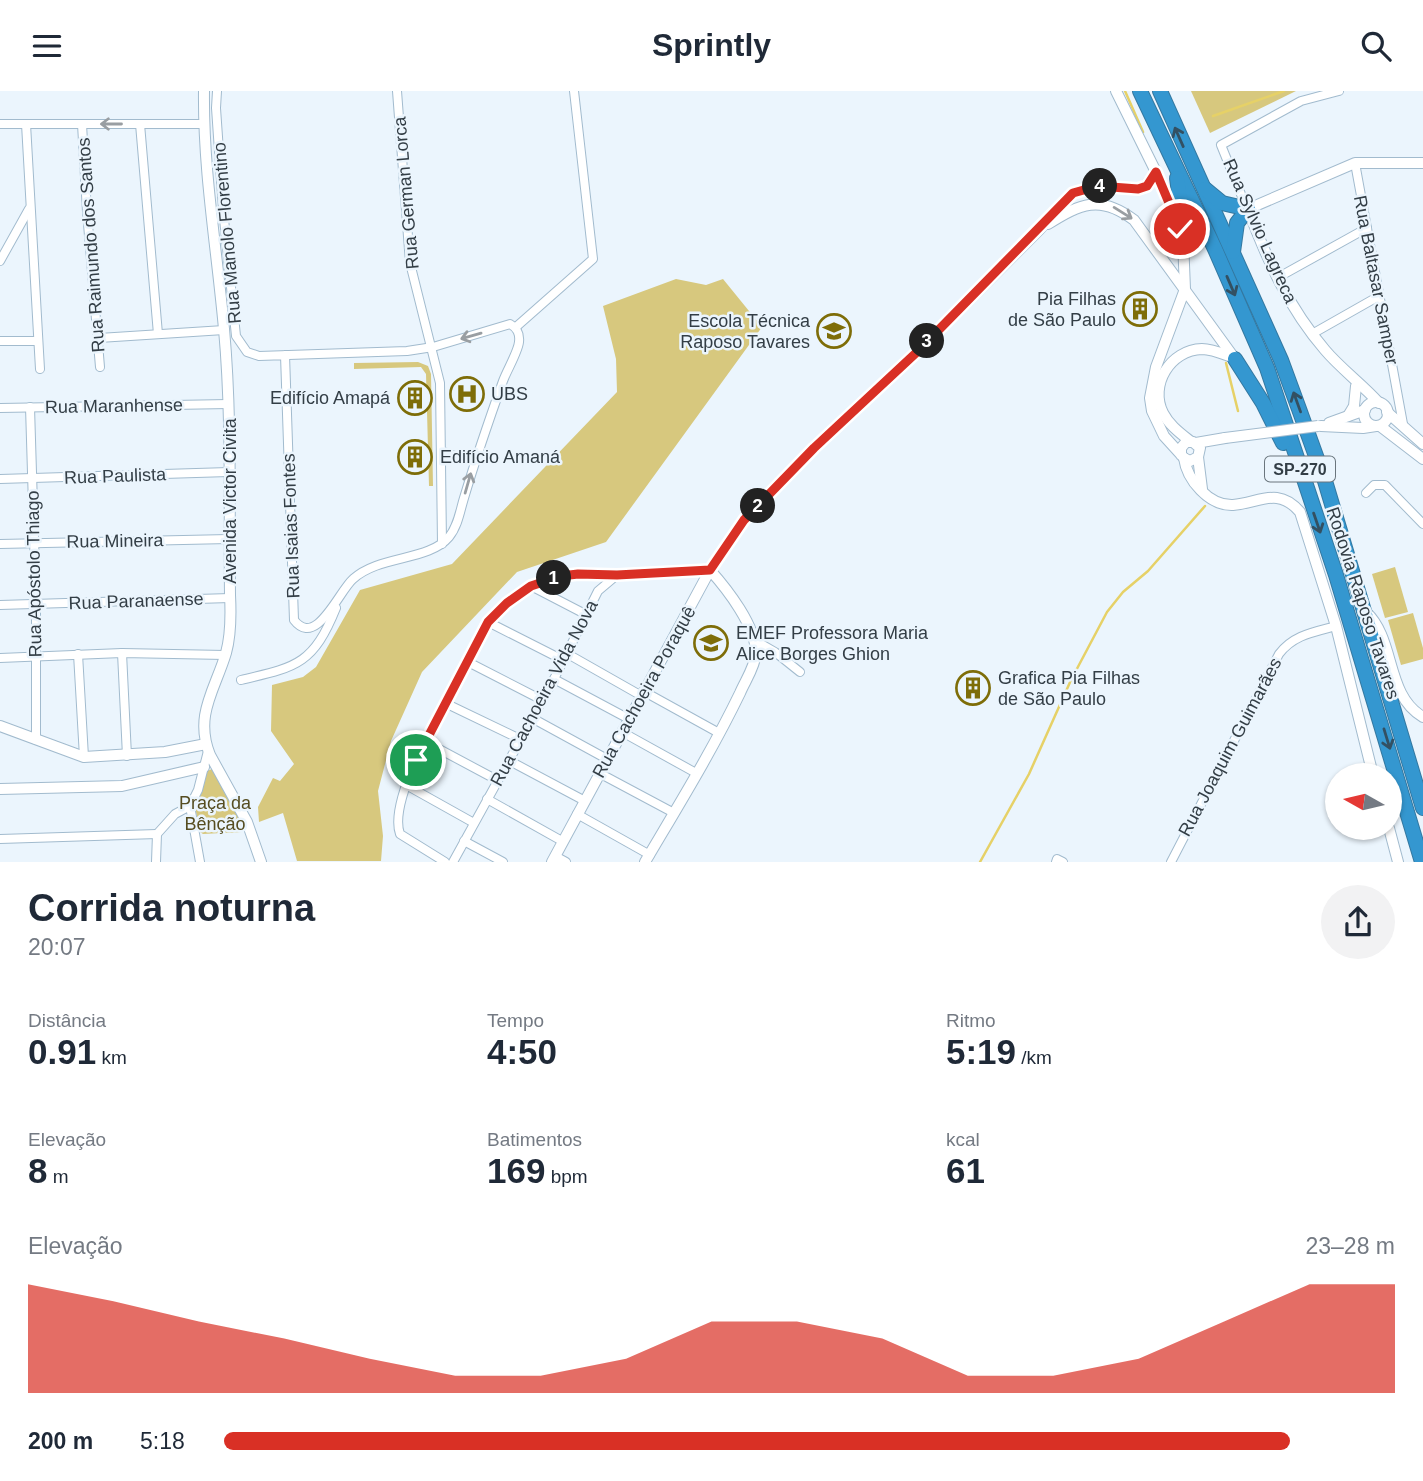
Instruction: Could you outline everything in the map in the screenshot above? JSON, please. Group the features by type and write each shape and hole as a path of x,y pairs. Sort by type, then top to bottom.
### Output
{"highway":[{"name":"Rodovia Raposo Tavares","path":"1140,91 1215,249 1267,369 1340,588 1422,862"},
{"name":"Rodovia Raposo Tavares","path":"1160,91 1281,360 1299,409 1325,481 1423,808"},
{"path":"1177,173 1184,244"},
{"path":"1200,183 1222,203 1248,209 1237,223 1234,257"},
{"path":"1236,359 1272,418 1307,492"}],"main road":[{"name":"Avenida Victor Civita","path":"204,91 204,124 229,404 230,631 225,655 206,706 203,724 207,747 247,822 261,862"},
{"path":"1116,91 1156,172 1184,244 1185,289 1156,367 1150,398 1152,411 1164,436 1182,456 1190,461 1196,448"},
{"path":"1248,209 1355,163 1423,163"},
{"name":"Rua Cachoeira Poraquê","path":"553,859 710,570 744,520 814,448 917,352 1073,193 1098,186 1138,189 1147,186 1156,172"},
{"name":"Rua Cachoeira Poraquê","path":"1039,230 1072,209 1085,205 1113,207 1134,220 1236,359"},
{"name":"Rua Sylvio Lagreca","path":"1248,209 1277,278 1292,306 1312,334 1356,383 1423,444"},
{"path":"1172,272 1184,244"},
{"path":"1203,492 1196,448 1167,419 1160,405 1160,383 1166,370 1181,354 1196,349 1211,349 1236,359"},
{"path":"1348,417 1354,406 1356,383"},
{"name":"Rua Sylvio Lagreca","path":"1356,383 1366,409"},
{"path":"1203,492 1192,480 1182,456 1183,444 1196,448 1224,438 1320,426 1378,426 1386,420 1384,408 1372,403 1366,409 1348,417 1320,426"},
{"path":"1366,409 1365,419 1370,424 1399,439 1423,459"},
{"path":"1363,428 1399,439"},
{"name":"Rodovia Raposo Tavares","path":"1203,492 1224,504 1235,505 1274,497 1287,501 1302,517 1336,626 1370,763"},
{"path":"648,858 719,733 755,661 751,631 726,588 710,570"},
{"path":"1362,607 1375,621 1404,700 1413,711 1423,717"},
{"path":"0,726 83,757 165,753 207,747"},
{"path":"0,789 122,786 204,767"},
{"path":"1392,840 1398,862"}],"street":[{"name":"Rua Manolo Florentino","path":"217,91 223,209 236,336 243,348 252,355 407,351 433,347 510,324 516,327"},
{"name":"Rua German Lorca","path":"397,91 410,263 440,383 443,451 442,544"},
{"path":"442,544 455,528 477,455 519,343 516,327 593,259 574,91"},
{"name":"Rua Sylvio Lagreca","path":"1248,209 1221,145 1301,101 1339,91"},
{"path":"0,124 204,124"},
{"path":"26,124 40,369"},
{"name":"Rua Raimundo dos Santos","path":"82,124 100,367"},
{"path":"140,124 158,334"},
{"name":"Rua Baltasar Samper","path":"1355,163 1403,424"},
{"path":"0,261 30,208"},
{"path":"1277,278 1367,228"},
{"path":"1312,334 1379,296"},
{"path":"99,338 224,330"},
{"path":"0,341 37,341"},
{"name":"Rua Isaias Fontes","path":"285,355 294,620 297,625 309,628 318,625 350,581 366,568 442,544"},
{"path":"1384,408 1398,397"},
{"name":"Rua Maranhense","path":"0,408 229,404"},
{"name":"Rua Apóstolo Thiago","path":"30,407 37,656 36,740"},
{"path":"443,451 455,457 477,455"},
{"name":"Rua Paulista","path":"0,479 229,472"},
{"path":"1366,493 1374,485 1385,485 1423,524"},
{"name":"Rua Mineira","path":"0,544 229,539"},
{"path":"445,862 400,834 398,830 406,785 424,741 488,622 507,603 531,586 561,576 710,570"},
{"name":"Rua Cachoeira Vida Nova","path":"453,862 554,679 598,591 617,575"},
{"path":"531,586 585,614"},
{"path":"241,680 277,672 306,659 333,615 340,595"},
{"name":"Rua Paranaense","path":"0,605 230,598"},
{"path":"488,622 642,693 719,733"},
{"name":"Rua Joaquim Guimarães","path":"1171,862 1285,645 1295,639 1336,626"},
{"path":"754,640 775,652 800,672"},
{"path":"0,658 122,653 225,655"},
{"path":"122,653 127,756"},
{"path":"78,655 83,757"},
{"path":"468,662 542,700"},
{"path":"554,679 629,719"},
{"path":"445,703 520,739"},
{"path":"532,718 607,759"},
{"path":"622,732 696,773"},
{"path":"424,741 497,780"},
{"path":"156,862 157,834 175,814 190,806 198,790 207,747"},
{"path":"508,760 585,801"},
{"path":"599,773 674,813"},
{"path":"406,785 474,823"},
{"path":"487,799 562,841"},
{"path":"190,806 200,862"},
{"path":"577,814 648,858"},
{"path":"0,839 157,834"},
{"path":"464,841 503,862"},
{"path":"553,859 566,862"},
{"path":"1056,862 1057,859 1063,862"}],"green space":[{"path":"1191,91 1296,91 1210,133"},
{"path":"676,279 706,285 723,279 762,327 606,542 517,572 422,672 391,741 378,791 383,836 381,861 297,861 283,813 259,822 258,807 273,778 280,781 294,764 271,731 272,685 303,677 316,667 360,590 452,564 617,392 616,359 603,306"},
{"path":"418,362 428,366 431,374 433,486 429,486 426,374 421,367 354,369 354,363"},
{"path":"1395,567 1408,612 1385,618 1372,574"},
{"path":"1413,613 1423,648 1423,659 1401,665 1388,620"},
{"name":"Praça da Bênção","path":"212,769 243,825 242,832 200,832 195,807 207,771"}],"waterway":[{"path":"1125,91 1143,132"},
{"path":"1213,116 1284,91"},
{"path":"1226,363 1238,411"},
{"path":"980,862 1029,774 1071,680 1107,612 1123,592 1148,571 1205,506"}],"place":[{"name":"Pia Filhas de São Paulo","path":"1140,309"},
{"name":"Escola Técnica Raposo Tavares","path":"834,331"},
{"name":"UBS","path":"467,394"},
{"name":"Edifício Amapá","path":"415,398"},
{"name":"Edifício Amaná","path":"415,457"},
{"name":"EMEF Professora Maria Alice Borges Ghion","path":"711,643"},
{"name":"Grafica Pia Filhas de São Paulo","path":"973,688"}],"route":[{"path":"416,760 488,622 507,603 531,586 561,576 710,570 744,520 814,448 917,352 1073,193 1098,186 1138,189 1147,186 1156,172 1180,229"}]}
